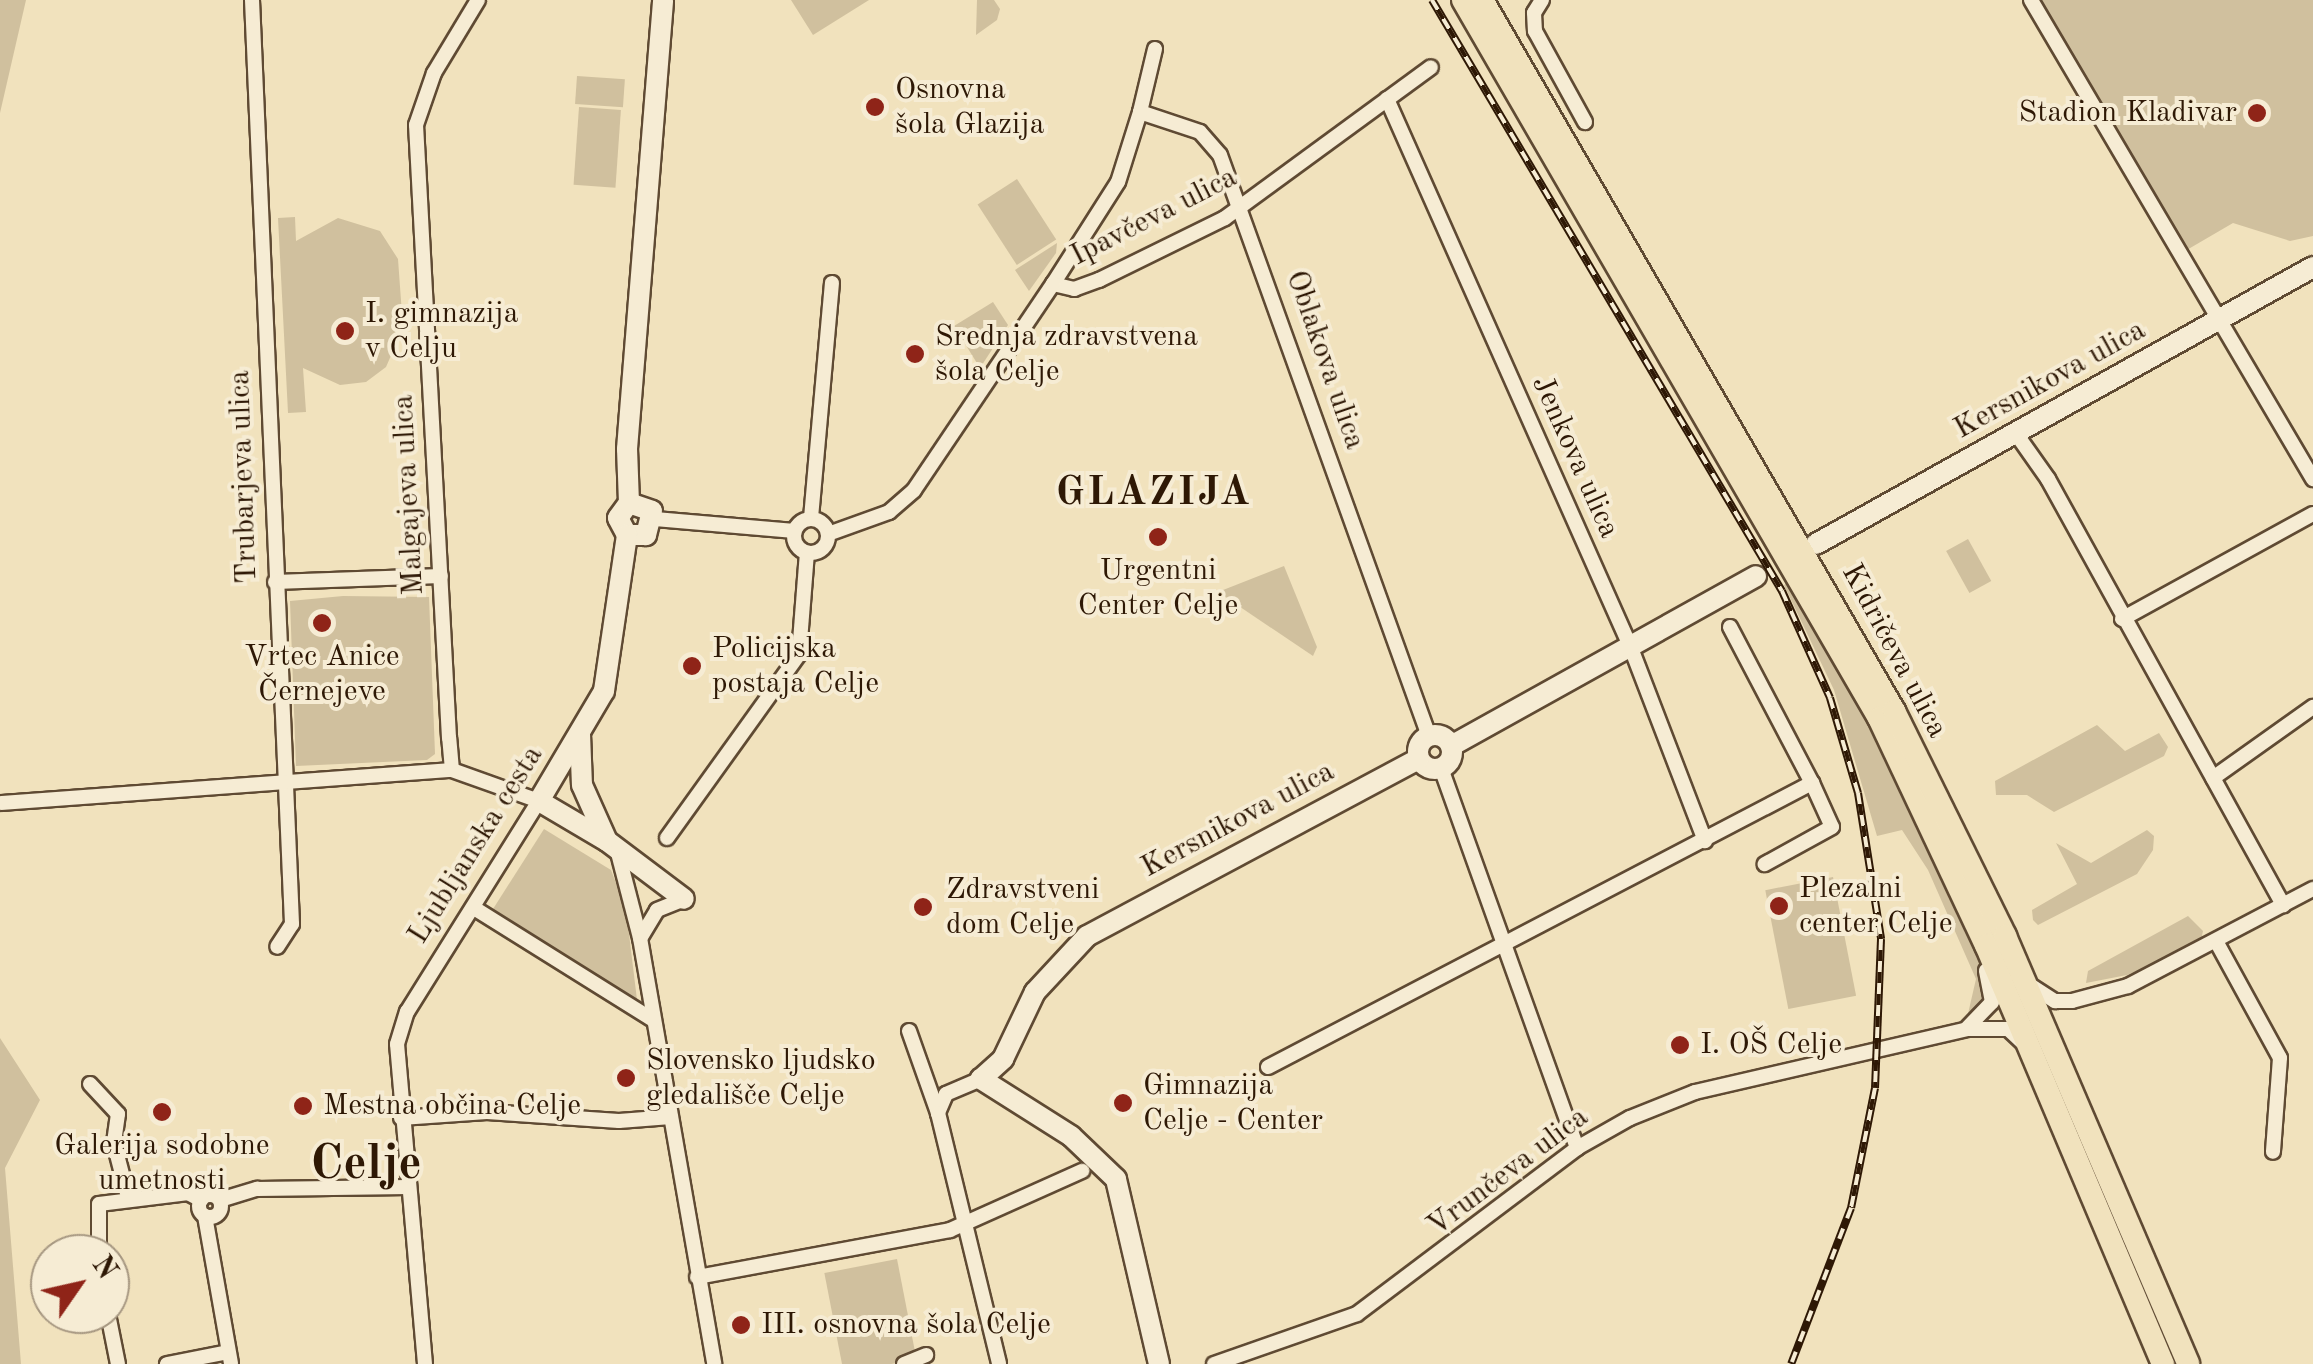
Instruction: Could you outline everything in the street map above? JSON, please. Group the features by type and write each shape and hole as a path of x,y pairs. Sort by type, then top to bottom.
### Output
{"main road":[{"name":"Kidričeva ulica","path":"1463,0 1816,602 1959,883 2163,1364"},
{"name":"Kidričeva ulica","path":"1482,0 1831,594 2017,965 2188,1364"}],"street":[{"name":"Trubarjeva ulica","path":"252,0 292,924 278,946"},
{"name":"Malgajeva ulica","path":"452,770 416,125 434,73 478,0"},
{"name":"Ljubljanska cesta","path":"425,1364 396,1057 402,1022 580,734 610,676 627,536 618,518 630,503 627,449 663,0"},
{"path":"1542,0 1535,30 1585,122"},
{"path":"2031,0 2313,479"},
{"path":"1140,112 1155,49"},
{"name":"Ipavčeva ulica","path":"1140,112 1110,196 1053,284 1074,289 1099,280 1241,209 1431,67"},
{"name":"Jenkova ulica","path":"1387,98 1631,648 1705,842"},
{"name":"Oblakova ulica","path":"1140,112 1186,125 1213,143 1241,209 1430,736"},
{"name":"Kersnikova ulica","path":"1816,544 2313,267"},
{"path":"654,519 794,531 811,518 832,283"},
{"path":"794,531 798,547 807,553 822,549 828,534 889,512 914,490 1053,284"},
{"path":"2017,435 2048,479 2283,904"},
{"path":"630,503 646,504 654,519"},
{"path":"2122,619 2313,514"},
{"path":"811,518 828,534"},
{"path":"627,536 646,535 654,519"},
{"path":"667,838 799,654 807,553"},
{"path":"276,582 441,576"},
{"path":"1440,768 1451,746 1756,576"},
{"path":"1730,627 1832,827 1765,864"},
{"path":"2213,778 2313,708"},
{"path":"580,734 582,785 612,845 640,938 714,1364"},
{"path":"1451,746 1430,736 1419,745 1419,758 1440,768 1577,1148"},
{"name":"Kersnikova ulica","path":"981,1079 1003,1059 1035,992 1087,936 1419,758"},
{"path":"1,803 452,770 538,802 612,845 684,899"},
{"path":"1268,1067 1812,783"},
{"path":"1959,883 1993,994 1986,1012 1967,1029"},
{"path":"2048,1039 2056,1014 2072,1002 2128,986 2313,888"},
{"path":"640,938 657,910 684,899"},
{"path":"474,908 653,1020"},
{"path":"2216,941 2280,1058 2272,1152"},
{"path":"2017,965 2038,994 2072,1002"},
{"name":"Vrunčeva ulica","path":"1214,1364 1357,1314 1577,1148 1695,1092 1967,1029 2016,1034 2048,1093"},
{"path":"908,1031 938,1113 999,1364"},
{"path":"938,1113 946,1094 981,1079 1101,1159 1124,1198 1159,1364"},
{"path":"90,1084 118,1114 114,1143 128,1197"},
{"path":"401,1118 486,1112 618,1121 671,1118"},
{"path":"697,1277 966,1225 1082,1171"},
{"path":"99,1234 98,1204 128,1197 188,1193 201,1200 220,1200 257,1189 409,1187"},
{"path":"167,1364 230,1358 201,1200"},
{"path":"205,1216 218,1214 220,1200"},
{"path":"112,1334 118,1364"},
{"path":"904,1364 926,1355"}],"shaded area":[{"path":"0,0 26,0 0,113"},
{"path":"791,0 869,0 813,35"},
{"path":"977,0 994,0 1000,9 997,20 976,35"},
{"path":"2038,0 2313,0 2313,236 2290,241 2233,223 2185,251"},
{"path":"577,76 625,79 623,107 575,104"},
{"path":"579,107 621,110 615,188 574,185"},
{"path":"1017,179 1056,239 1017,265 978,205"},
{"path":"295,217 296,241 338,218 380,231 398,259 403,328 386,367 366,382 340,385 303,368 306,412 288,413 278,218"},
{"path":"1057,243 1056,253 1029,291 1015,270"},
{"path":"993,302 1008,325 980,368 954,326"},
{"path":"1968,539 1991,581 1969,593 1946,551"},
{"path":"1284,566 1317,647 1313,656 1218,592"},
{"path":"1792,579 1922,823 1987,979 1986,1005 1967,1018 1976,979 1928,870 1902,830 1877,836 1834,690 1784,585"},
{"path":"343,596 429,597 435,754 427,760 296,766 290,601"},
{"path":"2097,725 2125,751 2159,733 2168,747 2164,756 2054,812 2027,795 1996,795 1995,781"},
{"path":"544,829 611,870 626,909 637,1000 493,909"},
{"path":"2147,830 2154,836 2153,850 2137,874 2038,925 2033,920 2032,910 2077,884 2056,843 2091,863"},
{"path":"1833,877 1856,996 1788,1009 1765,890"},
{"path":"2188,916 2203,931 2200,944 2127,975 2086,983 2088,971"},
{"path":"0,1038 40,1100 5,1168 21,1364 0,1364"},
{"path":"897,1259 916,1359 891,1364 842,1364 824,1273"}],"railway":[{"path":"1432,0 1782,591 1830,698 1858,793 1881,939 1875,1088 1851,1208 1791,1364"}],"place":[{"name":"Osnovna šola Glazija","path":"875,107"},
{"name":"Stadion Kladivar","path":"2257,113"},
{"name":"I. gimnazija v Celju","path":"345,331"},
{"name":"Srednja zdravstvena šola Celje","path":"915,354"},
{"name":"Urgentni Center Celje","path":"1158,537"},
{"name":"Vrtec Anice Černejeve","path":"322,623"},
{"name":"Policijska postaja Celje","path":"692,666"},
{"name":"Plezalni center Celje","path":"1779,906"},
{"name":"Zdravstveni dom Celje","path":"923,907"},
{"name":"I. OŠ Celje","path":"1680,1045"},
{"name":"Slovensko ljudsko gledališče Celje","path":"626,1078"},
{"name":"Gimnazija Celje - Center","path":"1123,1103"},
{"name":"Mestna občina Celje","path":"303,1106"},
{"name":"Galerija sodobne umetnosti","path":"162,1112"},
{"name":"III. osnovna šola Celje","path":"741,1325"}],"district":[{"name":"GLAZIJA","path":"1154,494"},
{"name":"Celje","path":"366,1166"}]}
